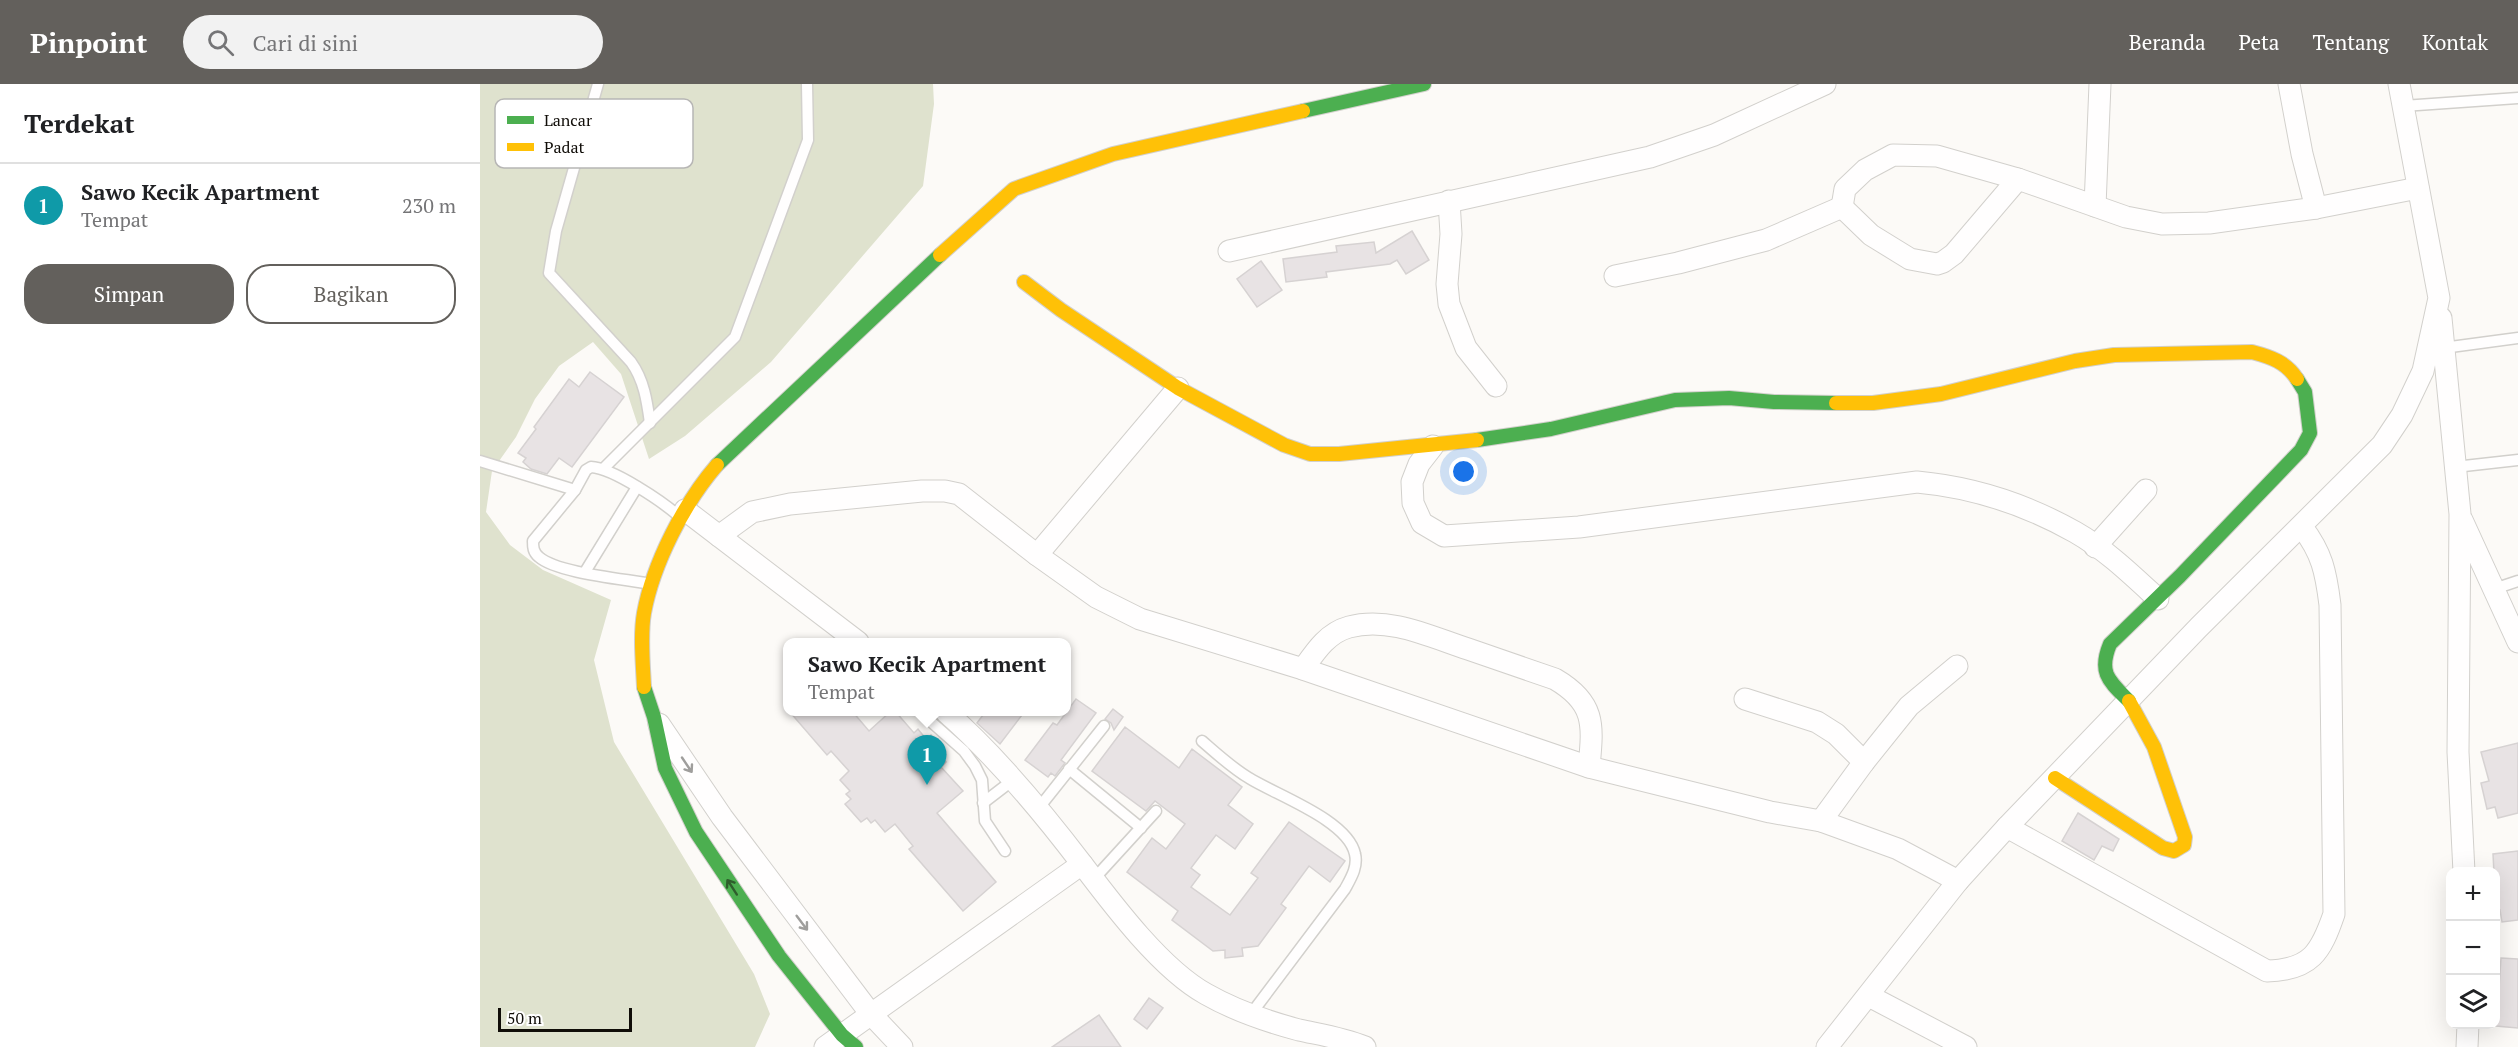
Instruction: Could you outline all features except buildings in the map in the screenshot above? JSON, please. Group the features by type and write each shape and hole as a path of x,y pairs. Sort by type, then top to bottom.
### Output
{"street":[{"path":"849,1041 779,956 696,832 665,768 654,717 644,687 644,615 652,584 682,513 723,458 985,213 1014,189 1113,154 1424,84"},
{"path":"1229,251 1650,157 1714,135 1825,84"},
{"path":"2095,206 2100,84"},
{"path":"2289,84 2302,154 2316,208"},
{"path":"2399,84 2439,298 2460,514 2458,742 2464,867"},
{"path":"1842,207 1845,189 1865,170 1893,155 1937,156 2018,179 2126,217 2162,224 2209,223 2316,208 2418,188"},
{"path":"1842,207 1871,235 1910,259 1936,264 1954,254 2018,179"},
{"path":"1449,201 1451,234 1447,284 1449,304 1466,348 1496,386"},
{"path":"1615,276 1678,263 1766,240 1842,207"},
{"path":"1024,282 1061,310 1178,388 1284,445 1310,454 1339,454 1433,446 1551,429 1675,400 1729,398 1774,402 1873,403 1941,394 2075,361 2114,355 2252,352 2272,357 2291,370 2305,392 2310,433 2301,450 2158,599 2110,644 2105,656 2107,676 2128,701 2154,747 2185,837 2181,847 2174,850 2163,848 2055,778"},
{"path":"1827,1047 1958,881 2007,827 2199,627 2382,445 2402,415 2423,371 2439,298"},
{"path":"1037,555 1178,388"},
{"path":"1433,446 1419,464 1412,482 1413,503 1422,523 1444,536 1580,527 1917,482 1963,488 2017,505 2076,533 2124,568 2158,599"},
{"path":"2095,547 2146,490"},
{"path":"719,536 752,512 790,504 945,491 959,494 1037,555 1096,597 1140,619 1303,669 1589,767 1770,812 1821,821 1898,849 1958,881"},
{"path":"682,513 719,536 853,638"},
{"path":"2460,514 2518,642"},
{"path":"2007,827 2267,970 2289,970 2310,960 2326,938 2334,914 2330,605 2325,572 2316,545 2302,527"},
{"path":"1303,669 1319,646 1333,633 1348,627 1371,623 1406,628 1513,664 1555,679 1572,689 1580,698 1592,728 1589,767"},
{"path":"1821,821 1864,762 1910,706 1957,666"},
{"path":"1745,699 1817,722 1832,731 1864,762"},
{"path":"951,716 1038,809 1136,933 1179,974 1205,994 1251,1014 1298,1030 1346,1039 1365,1047"},
{"path":"654,717 722,817 870,1013 902,1047"},
{"path":"825,1047 849,1041 870,1013 1088,872"},
{"path":"1869,996 1966,1047"},
{"path":"2467,1047 2468,1029"}],"lane":[{"path":"594,99 598,84"},
{"path":"603,469 735,337 808,140 807,84"},
{"path":"2403,106 2518,98"},
{"path":"574,168 556,231 549,273 635,367 646,396 650,423"},
{"path":"2444,348 2518,338"},
{"path":"2455,467 2518,460"},
{"path":"480,461 575,490"},
{"path":"652,584 561,567 538,557 532,549 533,540 575,490 586,470 591,467 603,469 682,513"},
{"path":"585,572 637,487"},
{"path":"2494,589 2518,581"},
{"path":"926,716 964,751 975,766 982,780 986,822 1005,851"},
{"path":"1038,809 1104,726"},
{"path":"1202,741 1250,779 1300,803 1332,825 1348,839 1355,855 1354,873 1345,889 1251,1014"},
{"path":"1070,770 1141,828"},
{"path":"983,803 1012,780"},
{"path":"1088,872 1141,828 1156,811"}],"green space":[{"path":"480,84 933,84 934,104 923,186 771,362 685,436 649,459 621,374 593,342 559,366 535,399 516,437 492,471 486,512 510,545 543,570 611,600 594,660 614,742 754,974 770,1014 755,1047 480,1047"}],"traffic: fast":[{"path":"1303,111 1424,84"},
{"path":"717,465 940,255"},
{"path":"2129,701 2111,682 2105,670 2110,644 2180,576 2301,450 2310,433 2305,392 2297,379"},
{"path":"1477,440 1551,429 1675,400 1729,398 1774,402 1836,403"},
{"path":"644,687 654,717 665,768 696,832 779,956 842,1035 856,1047"}],"traffic: slow":[{"path":"940,255 1014,189 1113,154 1303,111"},
{"path":"1024,282 1061,310 1178,388 1284,445 1310,454 1339,454 1477,440"},
{"path":"1836,403 1873,403 1941,394 2075,361 2114,355 2252,352 2278,361 2297,379"},
{"path":"644,687 643,622 648,594 662,555 682,516 717,465"},
{"path":"2055,778 2163,848 2174,851 2184,845 2185,837 2154,747 2129,701"}],"place":[{"name":"Sawo Kecik Apartment","path":"927,785"}]}
